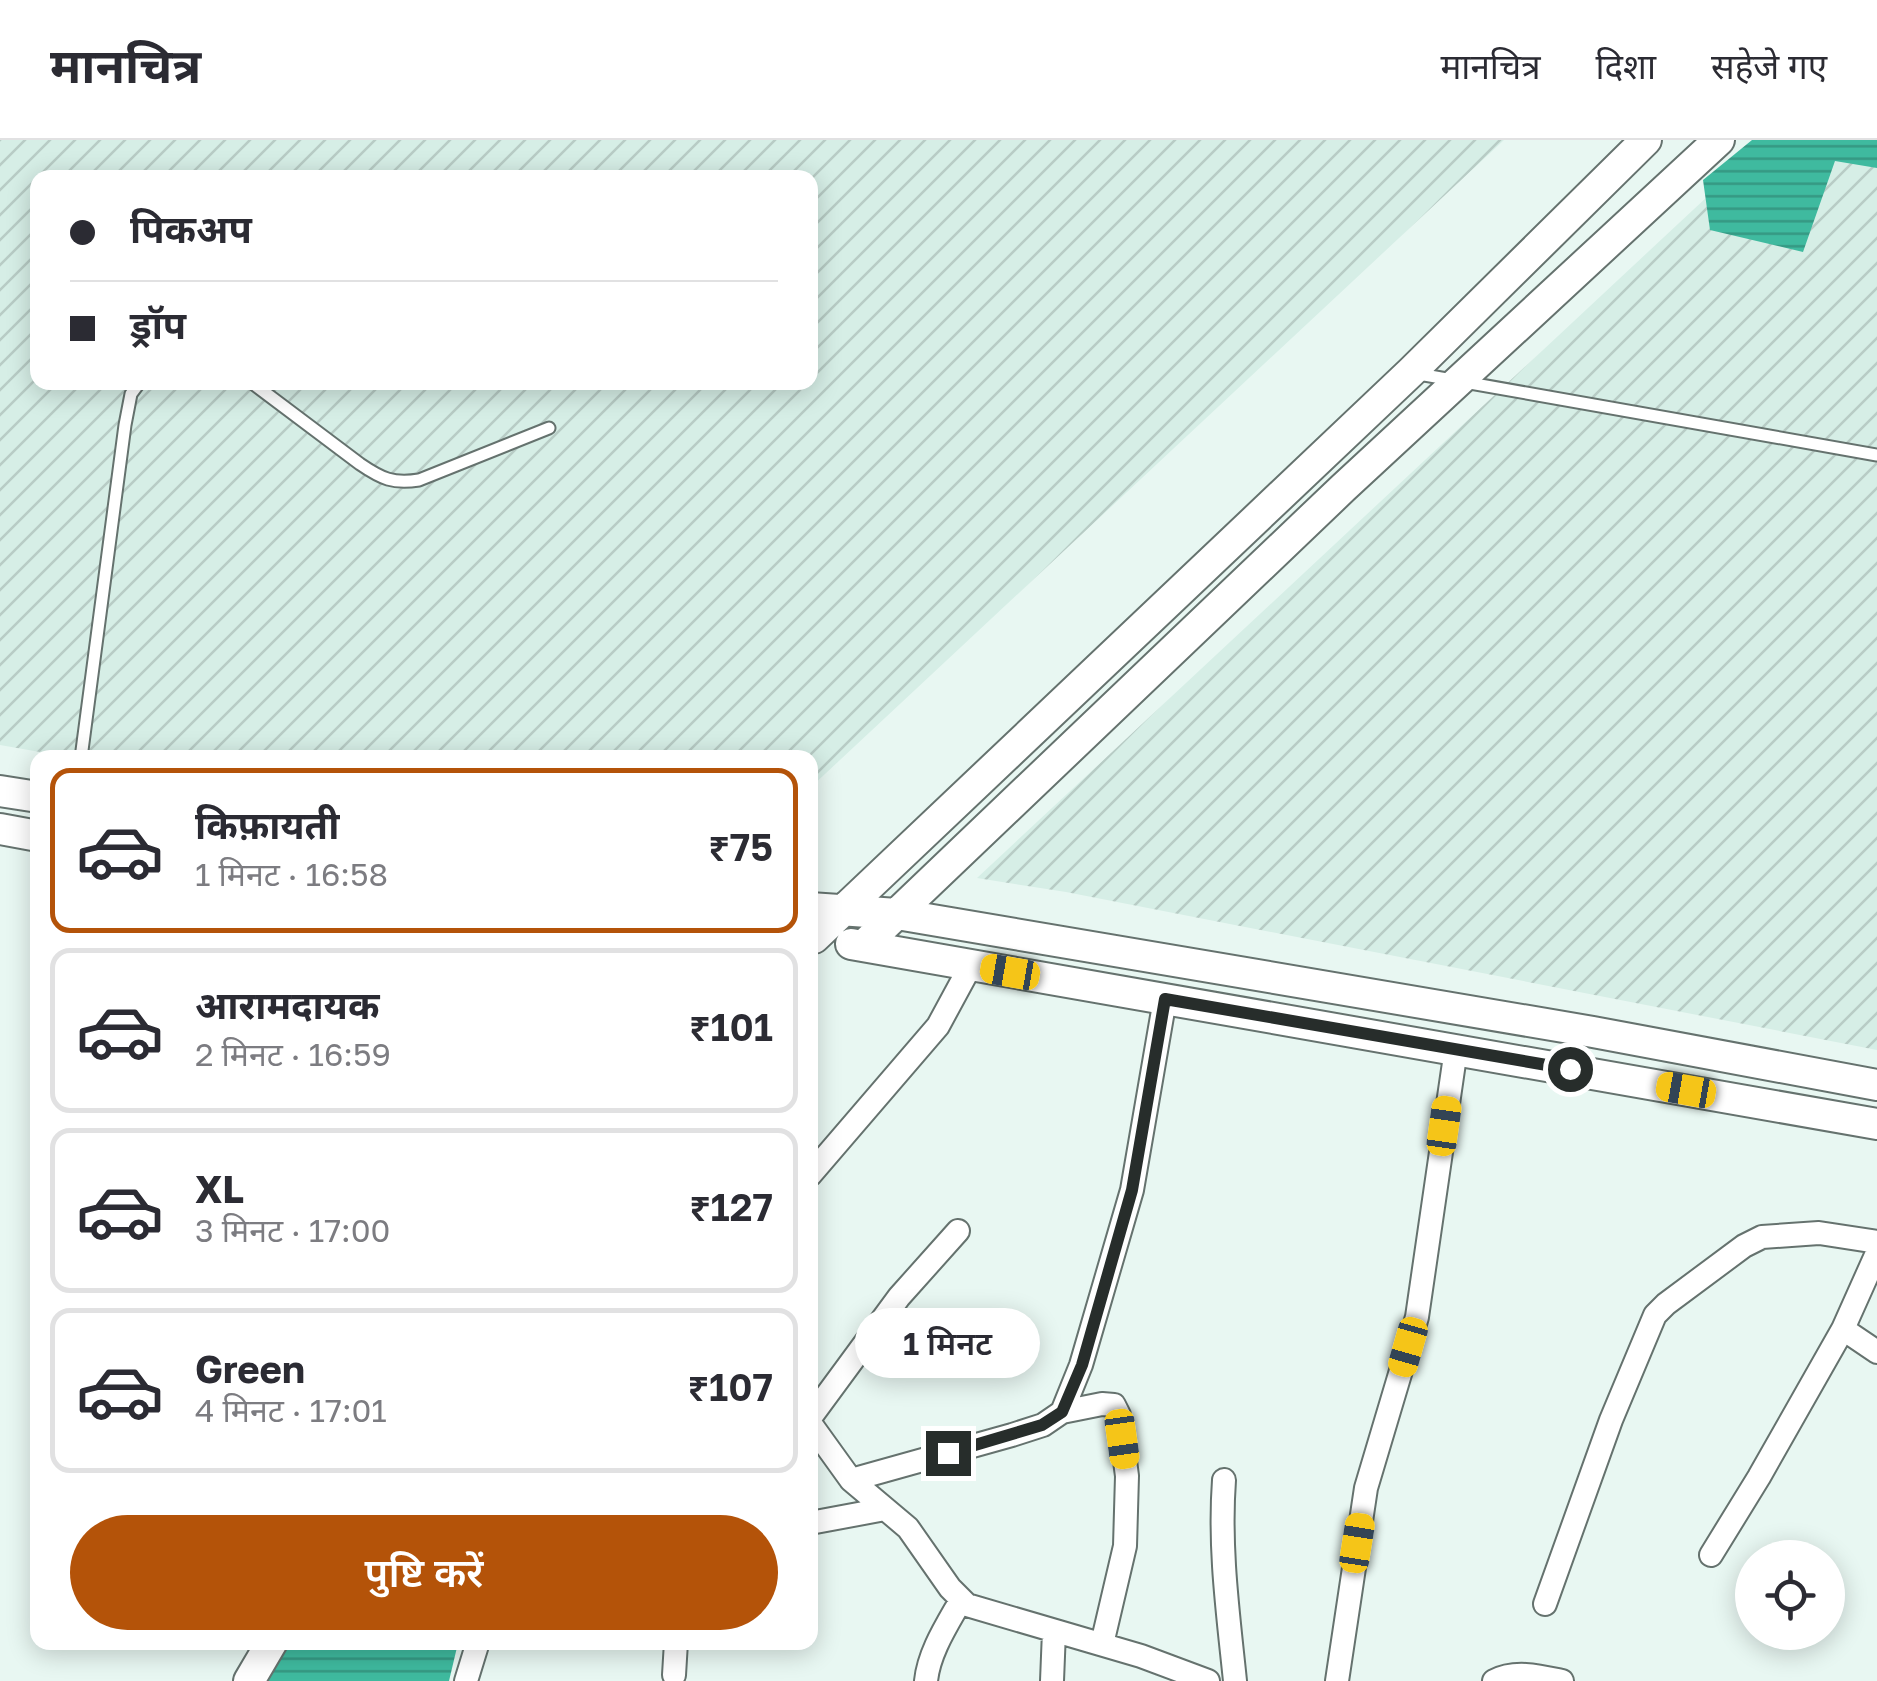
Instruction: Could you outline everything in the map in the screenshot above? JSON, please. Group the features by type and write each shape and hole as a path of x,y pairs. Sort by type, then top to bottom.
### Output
{"street":[{"path":"818,924 847,909 1411,372 1646,140"},
{"path":"864,946 1343,488 1719,140"},
{"path":"0,791 30,796"},
{"path":"0,829 30,835"},
{"path":"847,909 897,914 1594,1032 1877,1085"},
{"path":"818,930 864,946 1877,1124"},
{"path":"818,1166 938,1026 971,965"},
{"path":"1062,1412 1082,1365 1132,1190 1165,999"},
{"path":"1337,1681 1366,1488 1417,1317 1456,1049"},
{"path":"818,1410 899,1297 958,1231"},
{"path":"1545,1604 1605,1437 1655,1315 1744,1246 1762,1237 1818,1233 1877,1242"},
{"path":"1711,1554 1843,1329 1877,1253"},
{"path":"1843,1329 1877,1352"},
{"path":"851,1480 1027,1430 1062,1412 1114,1405 1119,1415 1127,1476 1125,1546 1102,1644"},
{"path":"818,1433 851,1480 908,1528 961,1600 979,1610 1141,1656 1208,1681"},
{"path":"1224,1480 1221,1544 1235,1681"},
{"path":"818,1522 885,1509"},
{"path":"926,1681 938,1643 961,1600"},
{"path":"1052,1681 1054,1631"},
{"path":"248,1681 267,1650"},
{"path":"466,1681 476,1650"},
{"path":"674,1675 676,1650"},
{"path":"1494,1681 1510,1675 1562,1681"}],"lane":[{"path":"1411,372 1877,455"},
{"path":"83,750 124,425 134,390"},
{"path":"261,390 379,477 399,483 419,480 549,428"}],"shaded area":[{"path":"0,140 1504,140 818,781 818,750 30,750 0,745"},
{"path":"1752,140 1877,140 1877,168 1835,161 1803,252 1710,230 1703,180"},
{"path":"1768,140 1877,140 1877,1050 977,878"},
{"path":"276,1650 456,1650 449,1681 256,1681"}],"route":[{"path":"948,1453 1042,1425 1062,1412 1082,1365 1132,1190 1165,999 1570,1069"}]}
